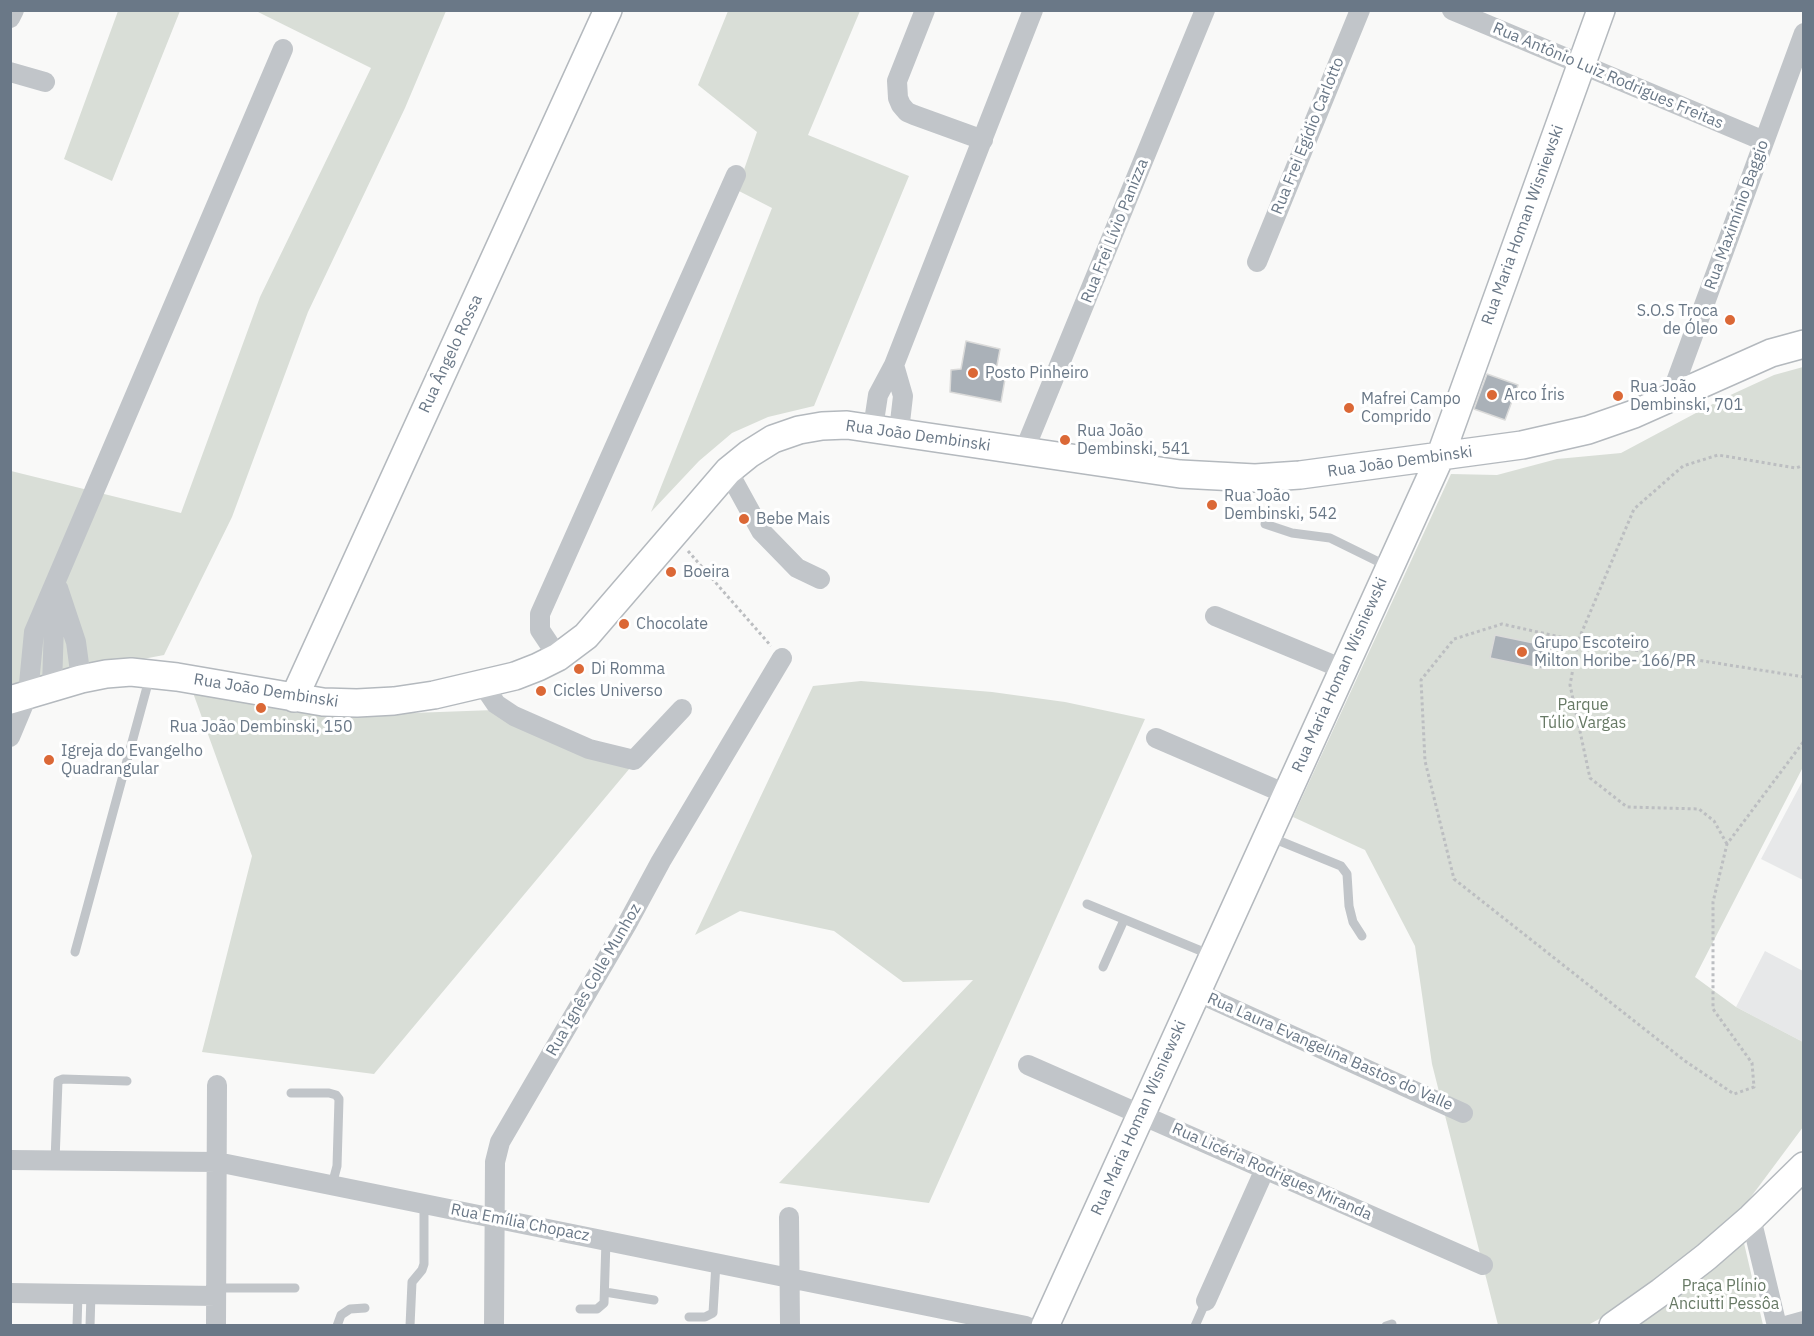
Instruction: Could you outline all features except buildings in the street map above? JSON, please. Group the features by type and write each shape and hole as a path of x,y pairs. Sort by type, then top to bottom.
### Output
{"street":[{"path":"10,18 14,10"},
{"name":"Rua Ângelo Rossa","path":"294,698 608,10"},
{"path":"925,10 897,81 898,98 901,105 907,112 914,115 983,140"},
{"path":"886,429 878,395 894,365 1033,10"},
{"name":"Rua Frei Lívio Panizza","path":"1024,451 1205,10"},
{"name":"Rua Frei Egídio Carlotto","path":"1257,262 1360,10"},
{"name":"Rua Antônio Luiz Rodrigues Freitas","path":"1452,10 1764,141"},
{"name":"Rua Maria Homan Wisniewski","path":"1045,1326 1440,457 1601,10"},
{"name":"Rua Maximínio Baggio","path":"1670,398 1803,33"},
{"path":"10,737 30,693 34,632 283,49"},
{"path":"10,72 45,82"},
{"path":"558,657 540,630 540,614 736,175"},
{"name":"Rua João Dembinski","path":"30,693 81,679 131,672 151,673 322,702 357,704 434,695 515,676 558,657 573,647 599,622 728,471 748,454 773,439 799,430 847,425 886,429 1141,470 1216,477 1255,478 1300,475 1522,445 1588,430 1618,420 1771,353 1803,344"},
{"path":"728,471 761,531 797,568 820,579"},
{"path":"56,582 73,632 81,679"},
{"path":"1215,616 1343,669"},
{"name":"Rua Ignês Colle Munhoz","path":"494,1326 495,1162 505,1131 627,924 661,861 782,658"},
{"path":"483,685 496,704 514,716 589,749 634,760 682,709"},
{"path":"1156,738 1286,794"},
{"name":"Rua Laura Evangelina Bastos do Valle","path":"1197,992 1463,1113"},
{"name":"Rua Licéria Rodrigues Miranda","path":"1028,1065 1483,1265"},
{"path":"216,1326 218,1085"},
{"name":"Rua Emília Chopacz","path":"10,1160 217,1162 1026,1326"},
{"path":"1613,1326 1706,1257 1751,1218 1803,1166"},
{"path":"1206,1301 1265,1169"},
{"path":"789,1217 789,1326"},
{"path":"1751,1218 1777,1326"},
{"path":"10,1293 217,1292"},
{"path":"1786,1326 1803,1321"}],"lane":[{"path":"1265,524 1292,533 1330,538 1389,567"},
{"path":"75,952 151,673"},
{"path":"1267,836 1341,866 1347,874 1349,906 1353,922 1362,936"},
{"path":"1087,904 1213,956"},
{"path":"1103,967 1124,920"},
{"path":"55,1161 58,1081 63,1079 127,1081"},
{"path":"291,1093 328,1093 336,1095 339,1099 337,1166 332,1185"},
{"path":"410,1326 412,1282 424,1264 424,1204"},
{"path":"580,1309 601,1308 604,1303 606,1241"},
{"path":"689,1317 705,1317 713,1313 717,1263"},
{"path":"217,1292 295,1288"},
{"path":"605,1292 654,1300"},
{"path":"77,1326 84,1294"},
{"path":"84,1294 90,1326"},
{"path":"1195,1326 1206,1301"},
{"path":"337,1326 341,1315 350,1309 365,1308"}],"path":[{"path":"1727,844 1714,821 1699,809 1627,807 1590,778 1570,685 1578,641 1635,509 1683,466 1718,455 1796,468 1803,465"},
{"path":"673,534 782,658"},
{"path":"1803,677 1578,641 1502,624 1454,639 1421,680 1425,760 1454,879 1685,1061 1734,1094 1754,1087 1752,1062 1713,1009 1713,902 1727,844 1803,741"}],"shaded area":[{"path":"1803,780 1803,880 1761,859"},
{"path":"1765,951 1803,971 1803,1042 1736,1007"}],"green space":[{"path":"118,11 180,11 112,181 64,159"},
{"path":"256,11 446,11 405,108 308,312 232,517 164,655 11,684 11,471 181,513 260,297 371,68"},
{"path":"728,11 860,11 808,135 909,176 814,406 768,417 732,433 699,461 651,512 772,208 737,190 757,132 698,85"},
{"name":"Parque Túlio Vargas","path":"1803,367 1803,767 1695,977 1736,1007 1803,1042 1803,1127 1742,1209 1662,1276 1601,1318 1588,1325 1498,1325 1432,1064 1415,946 1365,850 1293,817 1451,474 1497,475 1557,459 1621,453 1724,398 1774,375"},
{"path":"861,681 992,692 1065,702 1145,719 929,1203 779,1183 973,980 903,982 834,931 740,911 695,935 813,686"},
{"path":"192,690 350,711 412,713 494,710 630,768 374,1074 202,1052 252,856"},
{"name":"Praça Plínio Anciutti Pessôa","path":"1744,1243 1763,1325 1635,1325"}],"place":[{"name":"S.O.S Troca de Óleo","path":"1730,320"},
{"name":"Posto Pinheiro","path":"973,373"},
{"name":"Arco Íris","path":"1492,395"},
{"name":"Rua João Dembinski, 701","path":"1618,396"},
{"name":"Mafrei Campo Comprido","path":"1349,408"},
{"name":"Rua João Dembinski, 541","path":"1065,440"},
{"name":"Rua João Dembinski, 542","path":"1212,505"},
{"name":"Bebe Mais","path":"744,519"},
{"name":"Boeira","path":"671,572"},
{"name":"Chocolate","path":"624,624"},
{"name":"Grupo Escoteiro Milton Horibe- 166/PR","path":"1522,652"},
{"name":"Di Romma","path":"579,669"},
{"name":"Cicles Universo","path":"541,691"},
{"name":"Rua João Dembinski, 150","path":"261,708"},
{"name":"Igreja do Evangelho Quadrangular","path":"49,760"}]}
